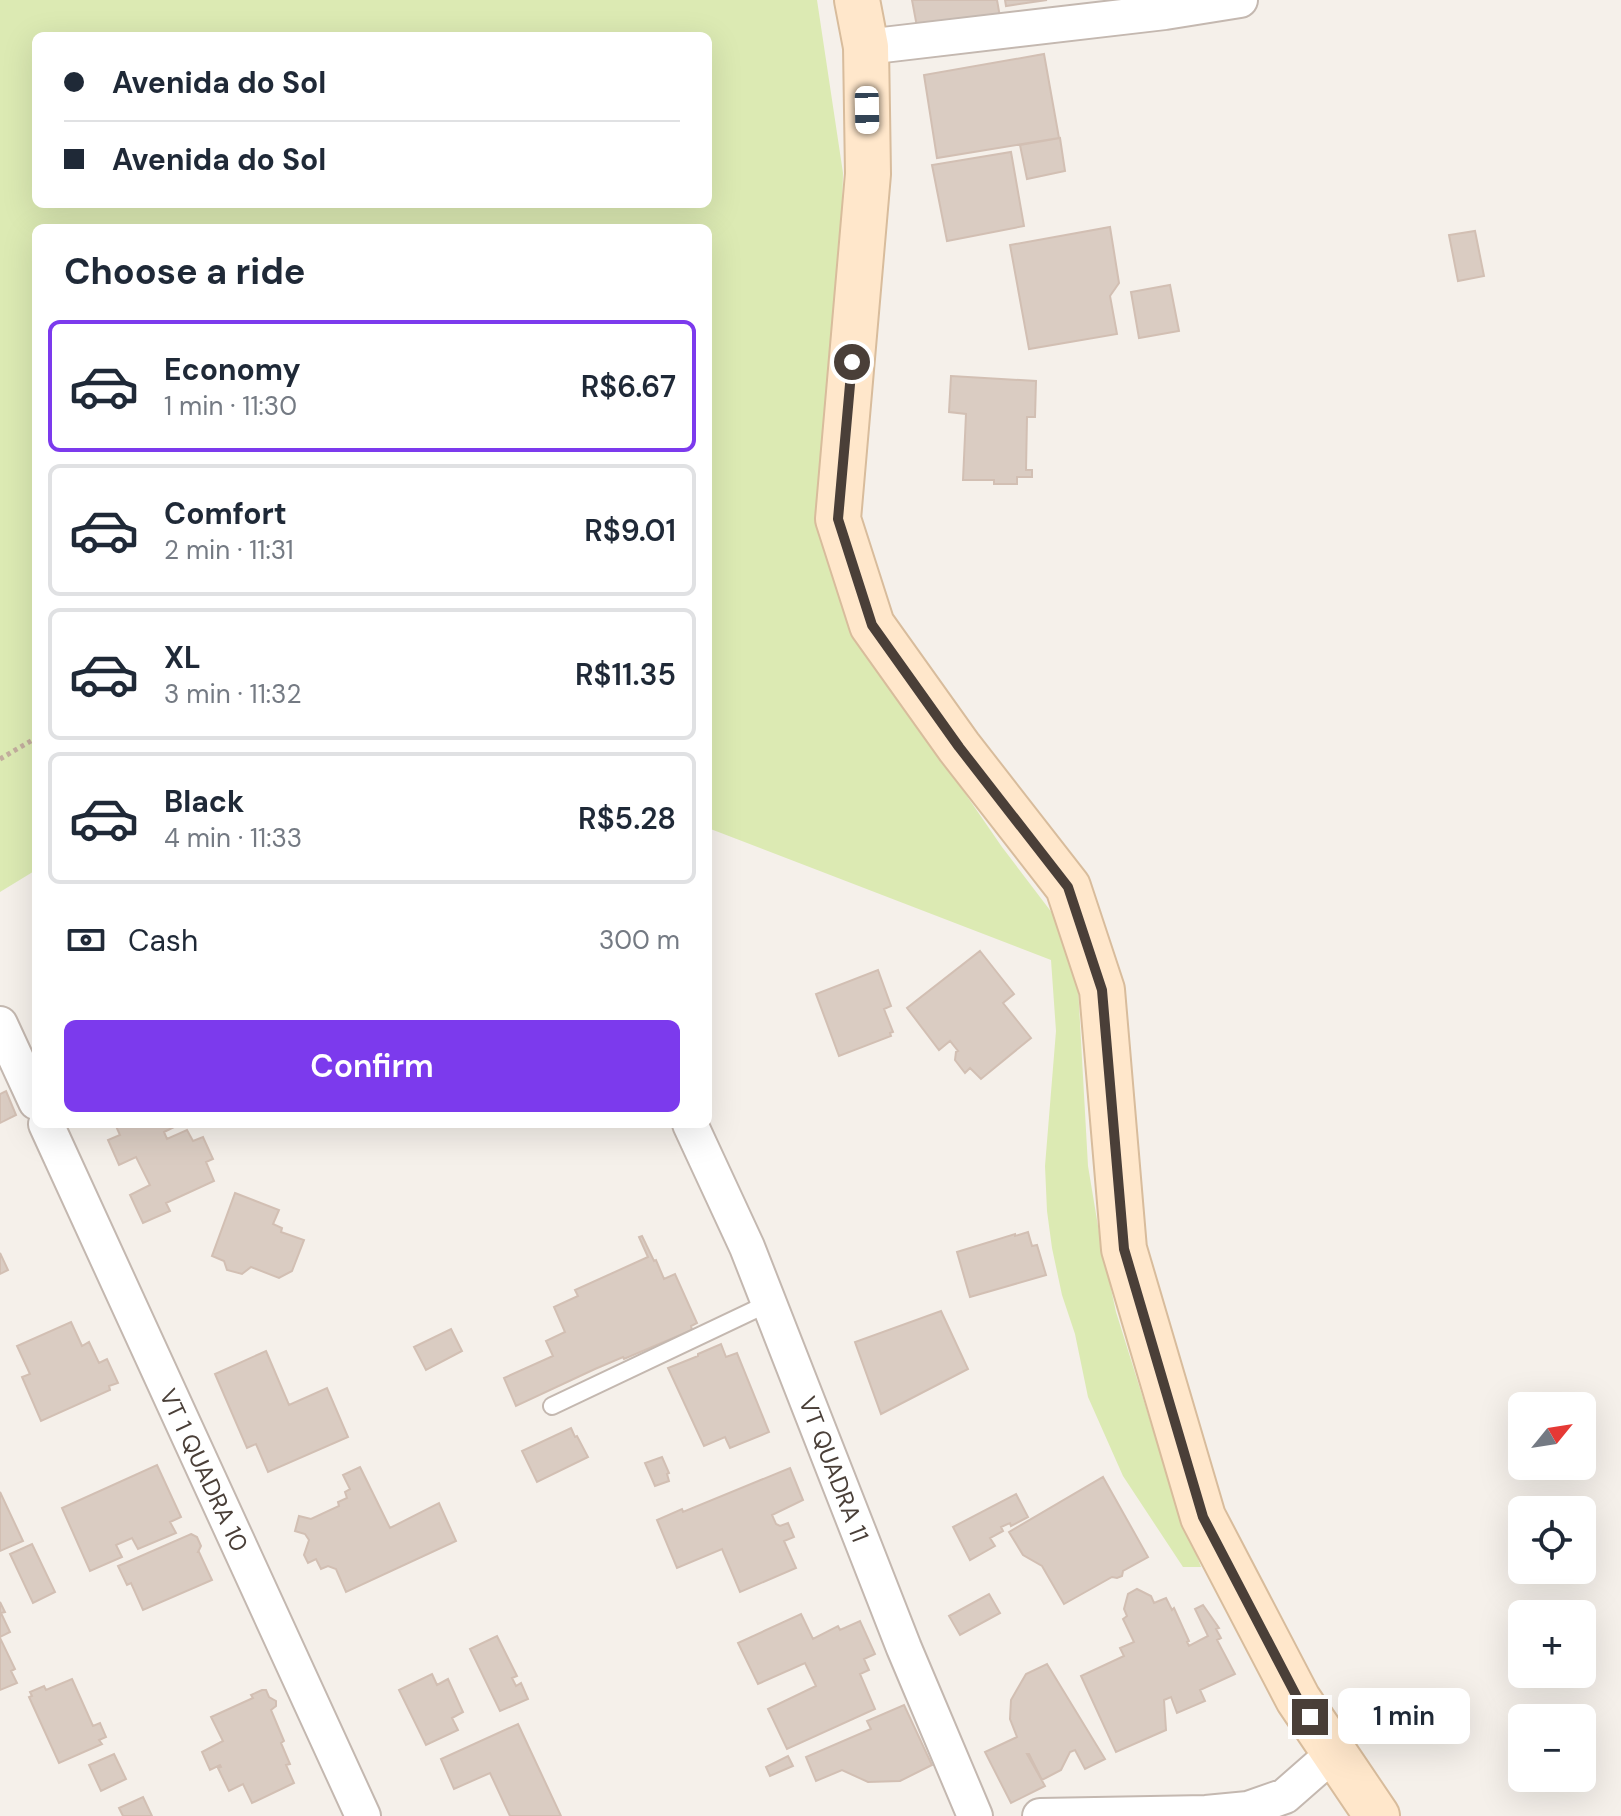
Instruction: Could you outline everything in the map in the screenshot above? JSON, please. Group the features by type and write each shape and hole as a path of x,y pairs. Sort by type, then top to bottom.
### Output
{"street":[{"path":"857,0 866,47 868,174 838,519 872,625 959,747 1068,887 1102,990 1124,1249 1203,1517 1298,1699 1334,1753 1365,1812"},
{"path":"866,47 1165,12 1240,0"},
{"path":"0,1024 32,1093"},
{"name":"VT 1 QUADRA 10","path":"48,1128 363,1816"},
{"name":"VT QUADRA 11","path":"692,1128 747,1247 904,1648 975,1816"},
{"path":"1041,1816 1250,1812 1285,1796 1334,1753"}],"lane":[{"path":"552,1406 769,1303"}],"path":[{"path":"0,759 32,740"}],"green space":[{"path":"0,0 817,0 843,173 834,539 900,699 1002,847 1062,926 1077,969 1088,1166 1116,1312 1168,1478 1201,1567 1183,1567 1123,1476 1088,1397 1075,1334 1062,1295 1047,1211 1045,1166 1056,1031 1051,960 712,830 712,224 32,224 32,872 0,892"}],"building":[{"path":"912,0 997,0 1000,17 918,32"},
{"path":"1005,0 1047,0 1006,6"},
{"path":"1044,54 1059,138 937,158 924,75"},
{"path":"1060,138 1065,171 1027,179 1020,145"},
{"path":"1011,152 1024,226 947,241 932,165"},
{"path":"1110,227 1119,283 1110,296 1117,334 1029,349 1010,245"},
{"path":"1475,231 1484,276 1458,281 1449,235"},
{"path":"1170,285 1179,331 1139,338 1131,292"},
{"path":"951,376 1036,381 1035,417 1027,417 1026,470 1032,470 1032,477 1017,477 1017,484 963,480 966,414 949,412"},
{"path":"980,951 1014,994 1003,1003 1031,1038 981,1079 970,1068 965,1073 955,1060 958,1051 950,1041 939,1050 907,1008"},
{"path":"878,970 891,1006 884,1009 893,1032 891,1036 839,1056 816,994"},
{"path":"6,1091 16,1115 0,1123 0,1094"},
{"path":"117,1128 172,1128 164,1132 167,1139 187,1130 193,1141 203,1137 213,1159 206,1162 214,1181 166,1203 170,1211 143,1223 130,1195 150,1185 136,1157 119,1165 108,1140 120,1135"},
{"path":"235,1193 279,1210 273,1224 282,1228 281,1232 304,1240 292,1271 279,1278 251,1267 242,1274 227,1270 224,1261 212,1256"},
{"path":"1028,1232 1032,1246 1037,1245 1046,1275 970,1297 957,1252"},
{"path":"642,1236 664,1279 675,1274 697,1323 691,1326 692,1330 595,1369 516,1406 504,1378 553,1356 546,1341 565,1332 554,1307 578,1296 575,1290 648,1257 639,1237"},
{"path":"0,1253 8,1270 0,1274"},
{"path":"941,1311 968,1369 881,1414 855,1342"},
{"path":"71,1322 82,1346 89,1342 99,1363 107,1359 118,1383 109,1386 110,1390 41,1421 22,1377 30,1374 17,1346"},
{"path":"451,1329 462,1351 426,1370 414,1347"},
{"path":"721,1344 726,1357 737,1353 769,1432 730,1448 725,1437 704,1446 668,1368"},
{"path":"266,1351 289,1405 327,1388 348,1437 268,1472 256,1444 247,1448 215,1374"},
{"path":"571,1428 588,1457 537,1482 522,1451"},
{"path":"662,1457 669,1481 655,1486 645,1463"},
{"path":"157,1465 181,1517 170,1522 176,1533 138,1549 132,1538 116,1545 122,1557 90,1571 62,1508"},
{"path":"360,1467 390,1528 439,1503 456,1541 346,1592 336,1569 328,1566 321,1569 316,1559 308,1563 304,1555 309,1540 305,1534 295,1531 299,1516 311,1519 339,1506 338,1502 347,1498 345,1492 350,1489 343,1475"},
{"path":"790,1468 803,1500 772,1515 780,1526 788,1523 794,1537 784,1541 796,1568 740,1592 722,1549 677,1568 657,1520"},
{"path":"1103,1477 1148,1557 1123,1571 1122,1576 1112,1577 1064,1604 1042,1566 1023,1555 1009,1532"},
{"path":"0,1492 23,1541 0,1551"},
{"path":"1016,1494 1028,1517 1011,1526 1010,1523 1001,1527 1003,1531 990,1538 995,1546 970,1560 953,1527"},
{"path":"191,1534 197,1537 201,1546 198,1552 212,1580 143,1610 131,1583 127,1585 118,1566"},
{"path":"32,1544 55,1592 33,1603 10,1554"},
{"path":"1137,1589 1151,1596 1154,1603 1166,1598 1172,1610 1174,1608 1189,1646 1208,1636 1195,1609 1203,1605 1219,1628 1216,1629 1221,1638 1217,1640 1235,1674 1200,1690 1205,1701 1177,1713 1171,1697 1164,1700 1166,1730 1116,1752 1081,1676 1124,1656 1120,1648 1134,1642 1123,1619 1127,1616 1124,1609 1128,1594"},
{"path":"989,1594 1000,1613 960,1635 949,1616"},
{"path":"0,1602 5,1612 1,1613 10,1632 0,1637"},
{"path":"801,1614 813,1639 838,1626 840,1630 860,1621 875,1654 864,1659 869,1670 860,1674 875,1709 787,1749 768,1709 816,1686 805,1663 758,1684 738,1643"},
{"path":"497,1636 517,1676 512,1678 516,1686 521,1683 528,1699 500,1711 470,1649"},
{"path":"0,1638 15,1669 11,1671 17,1683 0,1690"},
{"path":"1047,1664 1105,1759 1085,1769 1075,1750 1070,1752 1061,1770 1042,1780 1027,1754 1045,1786 1011,1803 985,1752 1017,1737 1010,1719 1011,1700 1026,1674"},
{"path":"432,1674 437,1685 448,1679 463,1712 452,1718 458,1730 426,1745 399,1690"},
{"path":"72,1679 93,1726 100,1723 106,1737 99,1740 102,1744 59,1763 29,1697 32,1696 30,1692 44,1686 46,1690"},
{"path":"266,1690 269,1697 276,1701 276,1706 271,1710 284,1741 281,1743 290,1764 286,1765 294,1783 252,1803 243,1784 229,1791 218,1768 220,1765 210,1770 202,1752 223,1741 211,1717 253,1698 251,1695"},
{"path":"904,1705 932,1765 900,1781 868,1782 842,1770 816,1781 806,1757 871,1729 867,1721"},
{"path":"518,1724 561,1816 510,1816 490,1773 454,1789 441,1759"},
{"path":"114,1754 126,1779 101,1791 89,1765"},
{"path":"788,1756 793,1766 770,1776 766,1767"},
{"path":"143,1797 152,1816 123,1816 119,1808"}],"route":[{"path":"852,362 838,519 872,625 959,747 1068,887 1102,990 1124,1249 1203,1517 1310,1717"}]}
